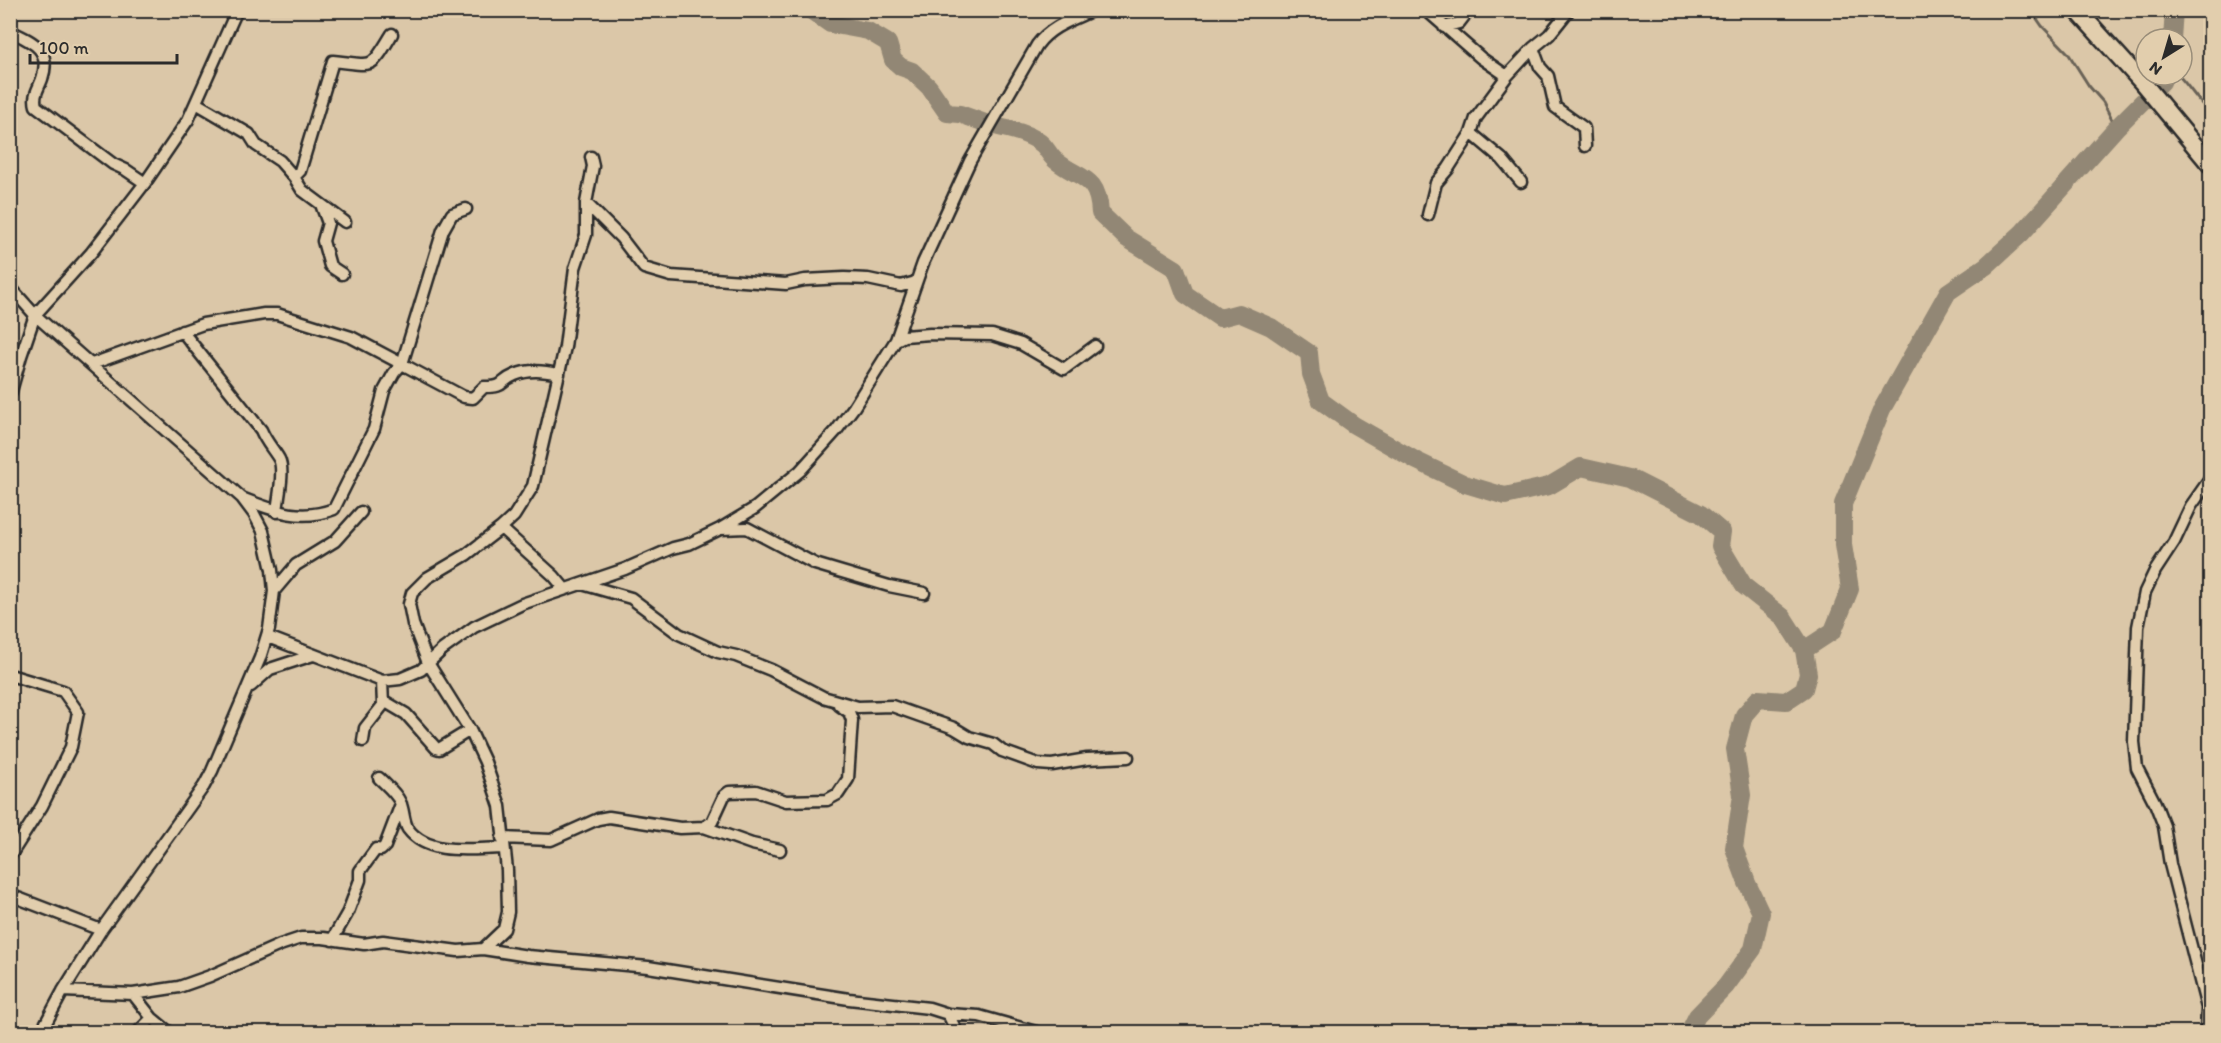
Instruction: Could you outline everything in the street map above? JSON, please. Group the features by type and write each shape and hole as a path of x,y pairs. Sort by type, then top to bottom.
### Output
{"main road":[{"path":"2077,10 2211,164"}],"street":[{"path":"10,395 35,315 91,253 145,183 188,120 237,10"},
{"path":"268,637 382,681 391,681 410,675 474,627 522,604 625,569 673,548 689,544 720,529 777,492 811,459 854,407 896,340 916,282 970,161 1038,45 1055,27 1093,10"},
{"path":"1426,10 1444,27 1507,76"},
{"path":"1444,27 1459,23 1469,10"},
{"path":"1428,215 1436,183 1448,169 1471,133 1476,118 1507,76 1533,48 1549,35 1569,10"},
{"path":"10,31 36,43 42,53 45,66 34,97 36,106 113,164 145,183"},
{"path":"294,177 300,171 333,61 370,64 376,61 392,34"},
{"path":"1533,48 1540,67 1548,76 1555,107 1584,128 1585,146"},
{"path":"196,103 249,134 256,145 280,161 302,190 345,222"},
{"path":"1471,133 1503,159 1521,182"},
{"path":"483,949 504,929 506,921 508,890 500,806 470,730 428,663 413,624 409,604 412,593 427,578 466,555 514,516 533,486 565,347 574,268 586,235 586,204 593,166 591,157"},
{"path":"586,204 621,238 644,268 671,276 786,284 805,280 844,278 867,279 901,286 916,282"},
{"path":"322,206 328,223 323,241 330,266 342,274"},
{"path":"242,498 277,512 299,516 319,515 334,509 374,429 384,391 402,364 443,230 452,214 466,209"},
{"path":"10,287 35,315 242,498 263,531 270,552 274,591 268,637 212,771 204,786 101,930 63,991 41,1032"},
{"path":"92,364 203,324 277,314 351,337 464,397 473,398 484,387 499,387 513,376 533,370 559,374"},
{"path":"182,331 261,430 266,442 279,459 281,468 277,512"},
{"path":"896,340 904,336 992,335 1021,344 1064,369 1095,346"},
{"path":"2206,1032 2207,1008 2170,864 2164,826 2137,768 2134,742 2138,627 2145,592 2155,571 2174,542 2191,506 2211,479"},
{"path":"274,591 296,565 335,541 361,512"},
{"path":"501,528 564,588"},
{"path":"720,529 747,528 815,564 889,586 924,593"},
{"path":"580,583 631,598 679,634 718,652 736,656 771,670 846,709 852,720 848,779 838,794 827,800 786,801 756,791 729,792 724,796 712,822 704,827"},
{"path":"243,694 270,669 313,655"},
{"path":"10,675 63,691 78,712 71,747 42,806 10,856"},
{"path":"363,741 365,728 383,705 382,681"},
{"path":"823,697 858,707 892,706 954,728 969,737 993,744 1002,751 1038,764 1052,765 1087,759 1128,757"},
{"path":"384,701 406,714 435,748 439,749 470,730"},
{"path":"379,778 402,804 407,827 421,841 449,849 551,840 560,838 598,819 609,817 680,828 704,827 752,844 780,850"},
{"path":"332,940 348,912 360,880 360,871 376,849 381,850 385,846 402,804"},
{"path":"10,895 101,930"},
{"path":"63,991 133,994 179,987 301,938 364,944 383,941 458,951 483,949 528,956 648,967 849,999 929,1008 948,1014 979,1016 1036,1032"},
{"path":"133,994 152,1017 169,1032"},
{"path":"948,1014 957,1032"},
{"path":"138,1032 152,1017"},
{"path":"49,1020 49,1032"}],"waterway":[{"path":"810,10 830,24 868,31 888,43 893,60 901,67 912,71 929,87 947,113 960,114 988,124"},
{"path":"2031,10 2042,26 2068,53 2089,86 2103,102 2116,128"},
{"path":"2173,27 2174,10"},
{"path":"1804,650 1833,631 1850,589 1843,545 1843,504 1882,409 1948,292 1986,266 2022,233 2116,128 2157,87"},
{"path":"2188,87 2210,112"},
{"path":"995,126 1020,132 1032,138 1043,145 1055,160 1086,179 1096,191 1100,213 1126,238 1176,269 1185,294 1220,318 1239,313 1271,327 1309,353 1311,374 1321,401 1354,425 1417,461 1465,484 1505,496 1549,486 1581,467 1630,478 1701,514 1722,532 1720,546 1744,586 1783,617 1804,650 1808,674 1804,689 1786,701 1758,699 1744,715 1735,749 1742,795 1734,848 1761,913 1753,949 1726,986 1697,1016 1689,1032"}]}
